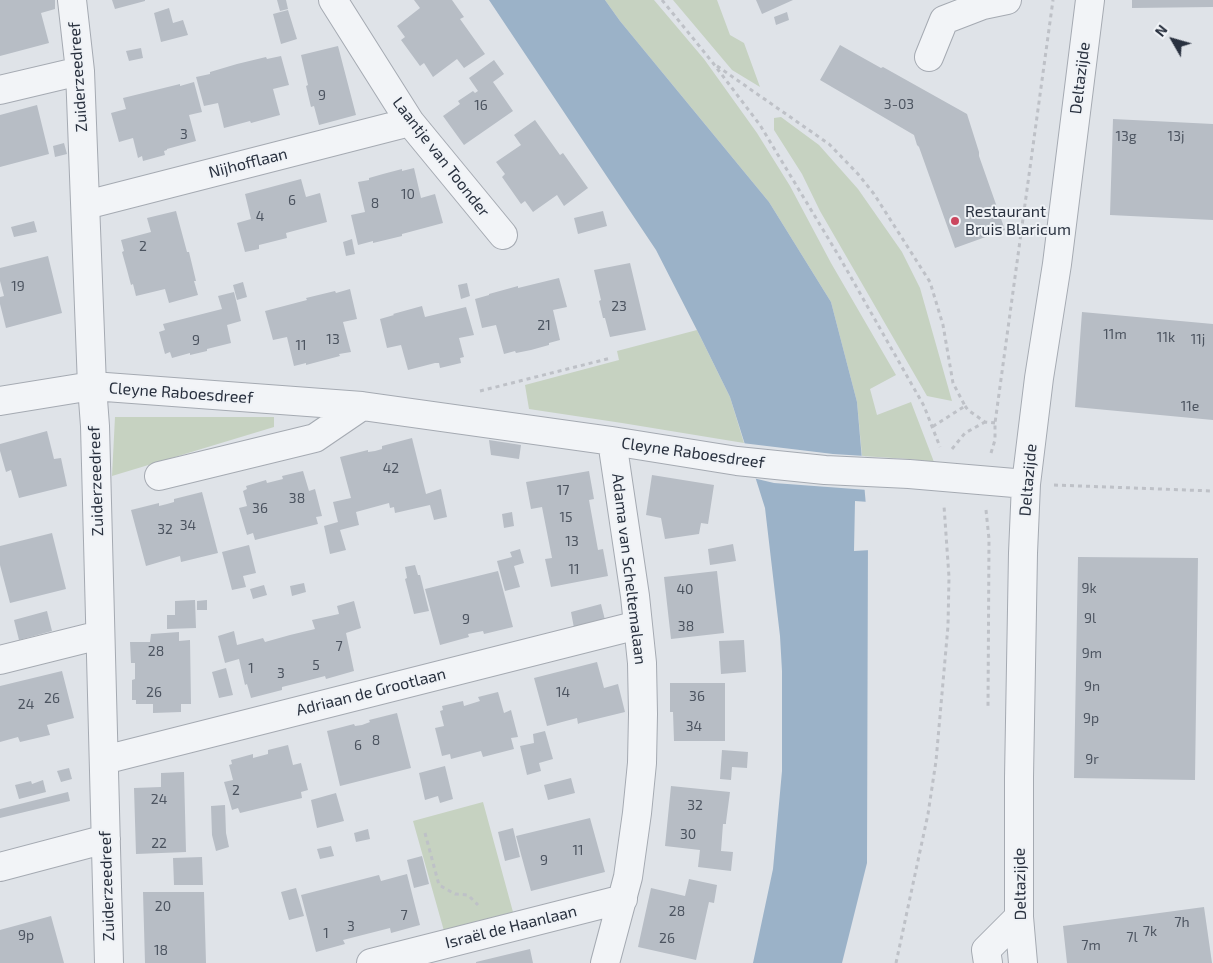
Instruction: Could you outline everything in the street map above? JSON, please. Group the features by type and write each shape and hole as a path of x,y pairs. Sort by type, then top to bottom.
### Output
{"street":[{"name":"Zuiderzeedreef","path":"72,0 80,71 95,426 109,963"},
{"name":"Laantje van Toonder","path":"334,0 410,122 503,235"},
{"path":"929,57 944,20 983,6 1007,0"},
{"name":"Deltazijde","path":"1023,963 1019,918 1020,758 1026,484 1039,378 1057,264 1090,0"},
{"path":"0,90 80,71"},
{"name":"Nijhofflaan","path":"86,205 410,122"},
{"name":"Cleyne Raboesdreef","path":"0,401 92,386 362,406 612,441 736,461 825,470 909,474 1026,484"},
{"path":"159,476 315,438 362,406"},
{"name":"Adama van Scheltemalaan","path":"605,963 628,877 642,763 643,714 642,663 635,596 612,441"},
{"name":"Adriaan de Grootlaan","path":"104,760 638,625"},
{"path":"0,660 100,635"},
{"path":"0,867 106,839"},
{"name":"Israël de Haanlaan","path":"371,963 623,898"},
{"path":"988,963 986,950 1019,918"}],"path":[{"path":"713,63 829,144 874,194 930,282 943,325 952,383 965,406 972,413 985,422 995,423"},
{"path":"464,420 459,396 611,358"},
{"path":"932,427 965,406"},
{"path":"950,452 965,433 985,422"},
{"path":"1026,484 1213,491"},
{"path":"425,832 439,885 455,894 468,895 478,904 478,914 483,935"}],"green space":[{"path":"605,0 654,0 704,59 757,133 790,186 831,263 896,375 870,389 877,415 911,402 934,462 862,456 857,402 831,302 769,202 620,21"},
{"path":"673,0 717,0 730,35 744,43 760,87 732,70"},
{"path":"781,117 819,145 858,189 902,252 920,288 952,401 927,396 820,211 802,174 774,130 774,118"},
{"path":"697,330 730,397 744,443 529,409 525,385 619,360 617,351"},
{"path":"115,417 274,417 274,427 112,476"},
{"path":"483,802 513,912 444,931 413,821"}],"water":[{"path":"489,0 605,0 620,21 769,202 831,302 857,402 868,529 867,863 842,963 753,963 773,869 782,771 782,671 780,636 765,508 730,397 656,250"}],"pier":[{"path":"742,443 865,456 868,490 774,483 753,478"},
{"path":"855,501 869,502 871,550 854,551"}],"building":[{"path":"0,0 55,0 55,9 41,13 49,43 0,56"},
{"path":"112,0 145,0 145,1 115,9"},
{"path":"277,0 286,0 288,9 280,11"},
{"path":"414,0 452,0 464,17 460,19 485,54 464,68 457,59 433,77 424,63 420,66 401,40 405,37 397,26 420,8"},
{"path":"756,0 793,0 762,14"},
{"path":"1132,0 1213,0 1213,7 1132,8"},
{"path":"169,8 173,23 183,20 188,35 161,42 154,13"},
{"path":"288,10 297,39 281,44 273,14"},
{"path":"787,12 789,20 776,25 774,17"},
{"path":"840,45 967,114 979,156 1005,230 955,248 914,135 820,80"},
{"path":"338,46 356,115 319,125 314,106 311,107 301,55"},
{"path":"141,48 143,58 129,61 126,51"},
{"path":"281,56 289,85 273,89 280,115 224,128 218,103 204,106 196,77 237,64 266,57 267,59"},
{"path":"494,60 504,74 493,82 513,111 464,145 443,116 460,104 458,101 473,91 475,93 478,91 469,78"},
{"path":"194,82 202,112 189,115 196,141 167,149 164,151 165,155 143,161 142,156 138,158 133,138 119,142 111,113 126,109 123,98"},
{"path":"37,105 49,154 0,167 0,115"},
{"path":"1113,119 1213,124 1213,220 1110,215"},
{"path":"535,120 560,155 563,153 588,188 564,206 557,195 533,212 525,201 521,204 502,177 505,174 496,162 521,145 514,135"},
{"path":"64,143 67,154 55,157 53,146"},
{"path":"414,168 421,198 435,194 443,223 402,234 402,236 358,245 351,215 365,212 358,182 402,169 402,171"},
{"path":"301,179 306,197 320,193 327,222 286,233 287,238 259,245 259,249 245,252 237,223 251,219 245,194"},
{"path":"176,211 187,252 189,252 198,295 169,303 165,289 136,296 122,252 124,251 121,240 151,232 147,218"},
{"path":"603,211 607,226 578,234 574,218"},
{"path":"34,221 37,232 14,237 11,227"},
{"path":"352,239 355,254 346,256 343,242"},
{"path":"48,256 62,313 6,328 0,304 0,297 4,296 0,281 0,268"},
{"path":"630,263 646,330 610,337 605,318 603,318 594,270"},
{"path":"559,278 567,307 553,310 560,340 531,350 504,354 496,325 482,328 475,299 518,286 518,288"},
{"path":"243,282 247,297 237,300 233,285"},
{"path":"467,283 470,296 461,299 458,285"},
{"path":"350,289 357,319 343,322 351,352 306,365 306,363 294,366 287,337 273,340 265,311 307,300 306,298"},
{"path":"234,292 241,321 227,325 231,343 207,349 207,351 172,358 170,352 165,354 159,332 165,330 163,324 222,309 218,296"},
{"path":"422,306 425,317 466,307 474,335 459,338 464,357 460,358 461,363 440,368 439,363 435,363 408,370 401,345 387,348 380,319"},
{"path":"1082,312 1213,324 1213,420 1075,407"},
{"path":"47,431 54,459 61,458 67,486 19,498 11,470 6,472 0,444"},
{"path":"412,438 426,494 441,489 447,517 434,520 430,505 395,513 394,507 390,508 389,503 356,512 359,525 340,530 346,550 330,554 324,526 338,522 333,502 351,498 340,457 368,450 368,452 375,451 382,449 382,446"},
{"path":"489,440 521,445 519,459 491,455"},
{"path":"303,471 309,491 315,489 322,516 316,517 318,524 255,540 253,533 247,535 239,508 247,506 243,491 247,489 246,486 266,480 267,483 283,479 282,476"},
{"path":"589,471 594,499 589,500 598,550 603,549 608,576 551,587 545,559 552,558 542,507 531,509 526,482"},
{"path":"652,475 714,485 708,524 701,523 699,534 665,539 661,518 646,515"},
{"path":"202,492 218,553 181,562 180,556 146,566 131,510 159,503 159,506 167,504 174,502 174,499"},
{"path":"512,512 514,526 504,528 502,514"},
{"path":"52,533 66,589 10,603 0,565 0,546"},
{"path":"733,544 736,561 710,565 708,549"},
{"path":"249,545 256,573 243,576 246,587 232,590 222,552"},
{"path":"520,549 524,563 514,566 520,587 505,591 497,561 512,557 510,552"},
{"path":"1078,557 1198,558 1195,780 1074,778"},
{"path":"415,565 418,575 420,575 429,611 414,614 405,579 407,578 405,567"},
{"path":"498,571 513,627 484,634 483,631 468,634 469,637 440,645 425,589"},
{"path":"717,571 724,633 671,639 664,577"},
{"path":"304,583 306,592 292,596 290,586"},
{"path":"264,585 267,595 253,599 250,589"},
{"path":"195,600 196,628 167,629 167,615 175,615 175,601"},
{"path":"207,600 207,610 197,610 197,601"},
{"path":"354,601 361,628 346,633 354,671 326,679 325,676 282,687 282,690 251,698 247,684 245,685 239,659 225,663 218,636 234,631 237,645 263,638 265,642 315,629 312,620 339,614 337,606"},
{"path":"601,604 605,620 574,628 571,612"},
{"path":"47,611 52,631 19,640 14,620"},
{"path":"179,632 179,641 190,640 191,704 181,704 181,712 153,713 153,704 136,704 136,700 132,700 132,680 135,679 135,663 131,663 130,642 150,642 151,634"},
{"path":"744,640 746,672 721,674 719,641"},
{"path":"597,662 604,688 618,684 625,712 578,724 577,718 547,726 534,678"},
{"path":"226,668 233,695 219,698 212,672"},
{"path":"62,671 74,718 47,725 50,735 20,742 18,737 0,742 0,686"},
{"path":"670,683 725,683 725,741 674,741 673,712 670,712"},
{"path":"498,692 504,713 511,710 518,737 511,738 514,749 483,757 481,751 451,759 450,754 442,756 435,728 444,726 440,711 443,710 442,706 463,701 464,706 480,701 478,697"},
{"path":"397,713 411,768 340,786 327,731 354,724 355,726 362,725 370,722 369,720"},
{"path":"545,731 553,759 539,763 541,771 527,775 520,746 534,743 533,734"},
{"path":"288,745 293,765 301,763 308,790 301,792 302,798 240,813 238,808 232,810 224,782 233,780 229,765 232,764 231,760 253,754 253,758 268,754 268,750"},
{"path":"722,750 748,752 747,768 732,767 731,780 720,779"},
{"path":"445,766 453,799 440,803 438,796 425,800 419,773"},
{"path":"69,768 72,779 61,782 57,771"},
{"path":"184,772 186,852 136,854 134,788 161,787 161,773"},
{"path":"571,778 575,793 548,800 544,785"},
{"path":"43,780 46,792 19,799 15,785 31,781 32,784"},
{"path":"671,786 730,792 726,824 723,824 721,851 733,852 731,871 698,867 700,850 665,846"},
{"path":"68,792 70,801 0,818 0,809"},
{"path":"336,793 344,821 317,828 311,800"},
{"path":"225,805 226,833 229,847 216,851 212,835 211,806"},
{"path":"590,818 605,872 531,891 516,836"},
{"path":"513,828 520,857 505,861 498,832"},
{"path":"368,829 370,839 356,842 354,833"},
{"path":"331,846 334,856 320,859 317,849"},
{"path":"422,856 429,884 414,888 407,860"},
{"path":"202,857 203,885 174,885 173,858"},
{"path":"407,874 420,925 391,933 390,928 343,940 345,944 316,952 301,895 379,875 381,881"},
{"path":"689,879 717,885 714,903 709,902 696,960 638,947 651,888 685,896"},
{"path":"296,888 304,916 289,920 281,892"},
{"path":"143,892 204,892 206,963 145,963"},
{"path":"1204,907 1212,963 1067,963 1063,926"},
{"path":"51,916 64,963 0,963 0,930"},
{"path":"530,949 533,963 476,963 476,962"}],"place":[{"name":"Restaurant Bruis Blaricum","path":"955,221"}]}
